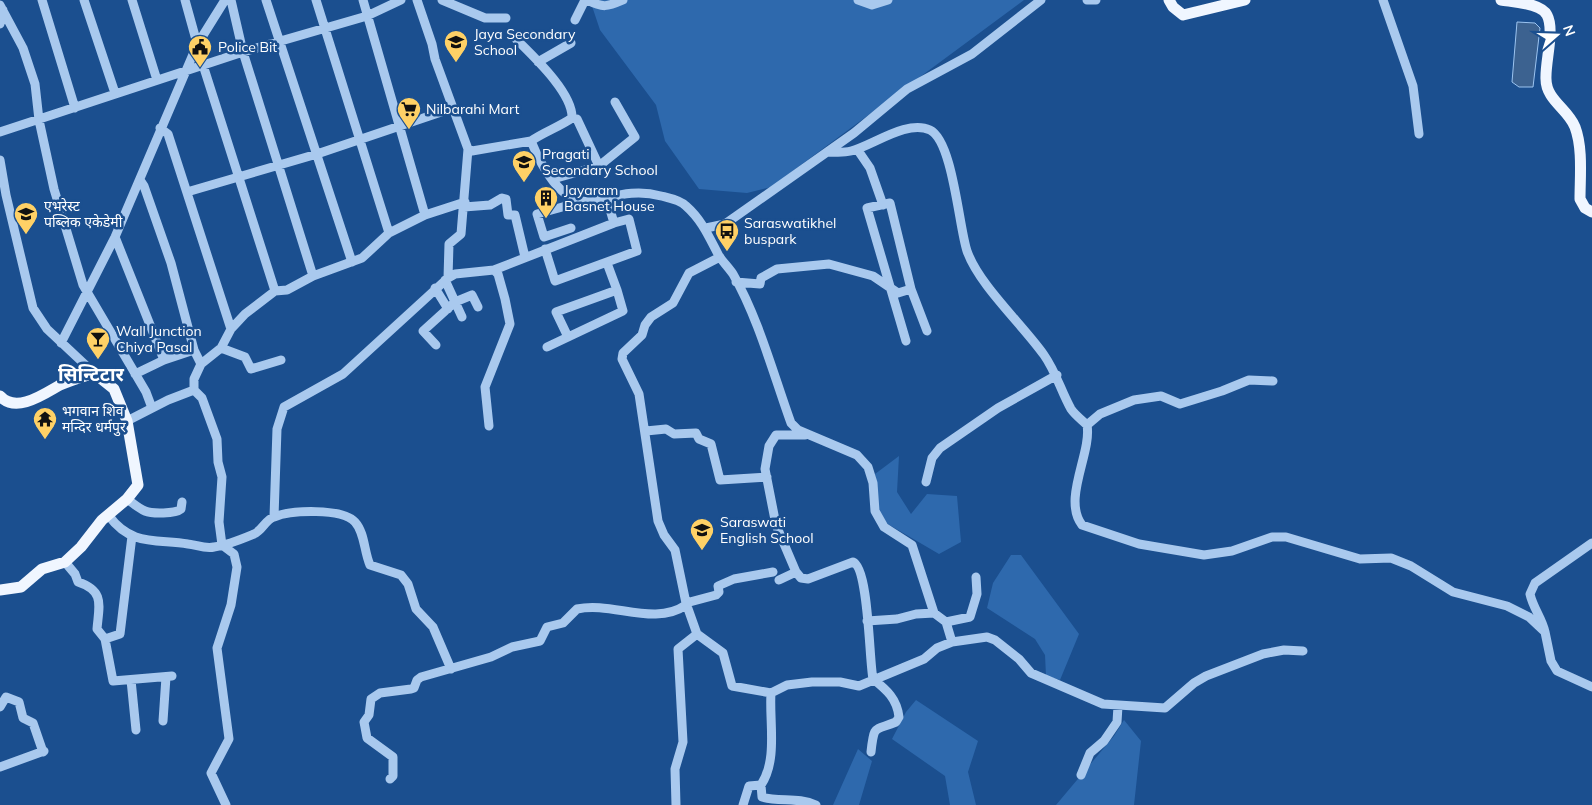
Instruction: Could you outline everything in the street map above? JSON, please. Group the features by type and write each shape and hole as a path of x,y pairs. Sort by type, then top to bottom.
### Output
{"main road":[{"path":"1169,0 1173,7 1183,15 1245,0"},
{"path":"1501,0 1535,7 1544,10 1548,15 1549,40 1546,88 1575,128 1578,138 1580,199 1585,208 1592,212"},
{"path":"0,590 21,587 42,569 65,562 81,547 102,520 127,499 138,485 127,421 114,389 94,374 60,386 44,395 15,404 1,400"}],"street":[{"path":"42,0 75,108"},
{"path":"84,0 115,93"},
{"path":"132,0 157,80"},
{"path":"184,0 203,66 275,291"},
{"path":"61,343 86,290 115,237 160,128 189,70 197,46 225,0"},
{"path":"231,0 243,52 312,276"},
{"path":"266,0 352,262"},
{"path":"316,0 389,233"},
{"path":"363,0 425,215"},
{"path":"0,132 280,40 367,16 402,0"},
{"path":"417,0 468,149 461,234 449,244 446,279 462,317"},
{"path":"442,0 485,18 506,18"},
{"path":"575,20 586,0 595,5 604,6 623,0"},
{"path":"858,0 872,5 888,0"},
{"path":"706,228 725,224 854,134 907,89 972,54 1041,0"},
{"path":"1087,0 1096,0"},
{"path":"1383,0 1413,86 1419,134"},
{"path":"0,24 2,8"},
{"path":"2,8 27,57 35,84 39,120 54,189 86,290 146,392 152,408"},
{"path":"468,149 472,151 531,141 572,118 566,94 516,39"},
{"path":"538,62 571,43"},
{"path":"553,179 598,166 635,137 614,102"},
{"path":"188,192 277,164 317,154 359,138 453,108"},
{"path":"577,119 598,166"},
{"path":"160,128 168,134 231,329"},
{"path":"828,152 857,149 884,136 916,128 930,130 938,136 955,183 966,250 976,271 1025,330 1057,375 1072,409 1087,425"},
{"path":"531,141 548,177 577,200 590,201 629,192 648,192 685,204 706,228 720,257 736,282 761,337 791,423 798,430 852,452 868,467 875,511 884,527 912,546 934,613 946,622 952,642"},
{"path":"857,149 870,168 882,205"},
{"path":"0,160 28,293 40,319 61,343 94,374"},
{"path":"140,180 144,186 171,263 194,350 201,364"},
{"path":"274,517 277,429 284,407 343,374 363,358 384,334 446,279 455,274 494,270 525,257 546,249 614,223 629,219 637,251 555,281 546,249 537,212 566,206 570,196"},
{"path":"606,196 614,223"},
{"path":"218,546 222,477 218,462 217,439 202,398 194,390 194,379 201,364 221,348 231,329 245,314 275,291 287,290 312,276 362,258 389,233 425,215 464,204 490,205 502,198 506,199 508,214 515,215 525,257"},
{"path":"906,341 888,285 867,208 890,203 912,289 927,331"},
{"path":"544,237 571,228"},
{"path":"115,237 164,360"},
{"path":"720,257 689,273 673,303 651,317 645,325 642,335 623,353 622,359 639,394 658,521 664,535 675,550 686,604 697,634 723,653 732,686 772,693 787,685 840,682 859,686 924,659 937,648 952,642 979,636 995,640 1019,659 1031,673 1103,704 1118,706 1128,704 1165,708 1194,682 1206,676 1263,654 1284,650 1303,651"},
{"path":"547,347 623,312 607,263"},
{"path":"736,282 760,284 761,278 777,269 829,264 872,276 898,293 912,289"},
{"path":"490,426 485,387 510,324 498,274 494,270"},
{"path":"435,288 448,309"},
{"path":"568,338 556,312 617,290"},
{"path":"436,346 423,331 456,302 472,295 478,307"},
{"path":"221,348 245,357 251,368 282,360"},
{"path":"135,374 164,360 194,350"},
{"path":"926,482 932,458 947,442 998,408 1057,375"},
{"path":"1273,381 1249,380 1222,391 1180,404 1161,396 1134,400 1100,414 1087,425 1086,442 1077,482 1076,518 1082,525 1139,544 1204,555 1232,551 1272,537 1286,537 1360,559 1391,558 1411,566 1453,592 1507,606 1529,617 1545,632"},
{"path":"127,421 194,390"},
{"path":"646,431 666,428 674,434 696,433 699,439 711,444 720,480 767,477"},
{"path":"807,434 776,435 769,446 765,466 776,525 796,572 804,580 845,565 856,563 860,568 873,679 889,692 895,701 899,717 896,722 880,726 876,730 871,752"},
{"path":"127,499 146,512 178,512 181,509 182,502"},
{"path":"109,516 115,524 132,536 149,542 218,546 257,533 267,521 274,517 313,510 335,513 351,518 361,532 370,565 401,575 408,584 416,609 433,627 451,669"},
{"path":"105,639 120,634 132,536"},
{"path":"1592,543 1535,583 1530,594 1534,609 1543,622 1551,661 1557,671 1592,687"},
{"path":"218,546 234,554 237,567 231,605 217,648 229,739 212,773 226,805"},
{"path":"65,562 75,574 78,582 84,583 97,594 100,605 97,629 105,639 113,681 169,677 164,721"},
{"path":"390,779 393,776 393,757 366,738 364,731 364,722 369,715 371,699 380,693 414,688 417,680 421,677 492,657 512,647 540,641 547,627 563,624 577,609 590,608 622,612 668,614 686,604 716,595 719,592 718,586 734,579 773,572"},
{"path":"779,580 796,572"},
{"path":"946,622 970,617 977,594 976,577"},
{"path":"867,621 897,620 916,614 934,613"},
{"path":"676,805 675,769 683,742 678,648 697,634"},
{"path":"131,680 136,730"},
{"path":"772,693 769,756 766,773 761,785 762,797 772,800 798,800 816,805"},
{"path":"0,707 6,698 20,702 23,718 33,723 44,752 0,767"},
{"path":"1081,775 1090,752 1104,741 1117,722 1118,706"},
{"path":"743,805 749,786 761,785"}],"shaded area":[{"path":"590,0 1024,0 771,187 747,193 699,189 665,141 656,105 600,30"},
{"path":"1517,22 1535,23 1540,28 1533,87 1519,87 1512,82"},
{"path":"899,456 897,492 911,514 927,494 957,496 961,542 939,554 886,523 878,509 875,474"},
{"path":"1011,555 1021,555 1079,634 1060,680 1046,676 1045,655 1035,639 987,608 993,583"},
{"path":"916,700 978,741 968,772 976,805 950,805 945,776 892,739 906,712"},
{"path":"1124,720 1141,741 1134,805 1056,805 1114,736"},
{"path":"858,749 872,761 859,805 833,805"}],"place":[{"name":"Jaya Secondary School","path":"456,63"},
{"name":"Police Bit","path":"200,68"},
{"name":"Nilbarahi Mart","path":"409,130"},
{"name":"Pragati Secondary School","path":"524,183"},
{"name":"Jayaram Basnet House","path":"546,219"},
{"name":"एभरेस्ट पब्लिक एकेडेमी","path":"26,235"},
{"name":"Saraswatikhel buspark","path":"727,252"},
{"name":"Wall Junction Chiya Pasal","path":"98,360"},
{"name":"भगवान शिव मन्दिर धर्मपुर","path":"45,440"},
{"name":"Saraswati English School","path":"702,551"}],"district":[{"name":"सिन्टिटार","path":"91,374"}]}
